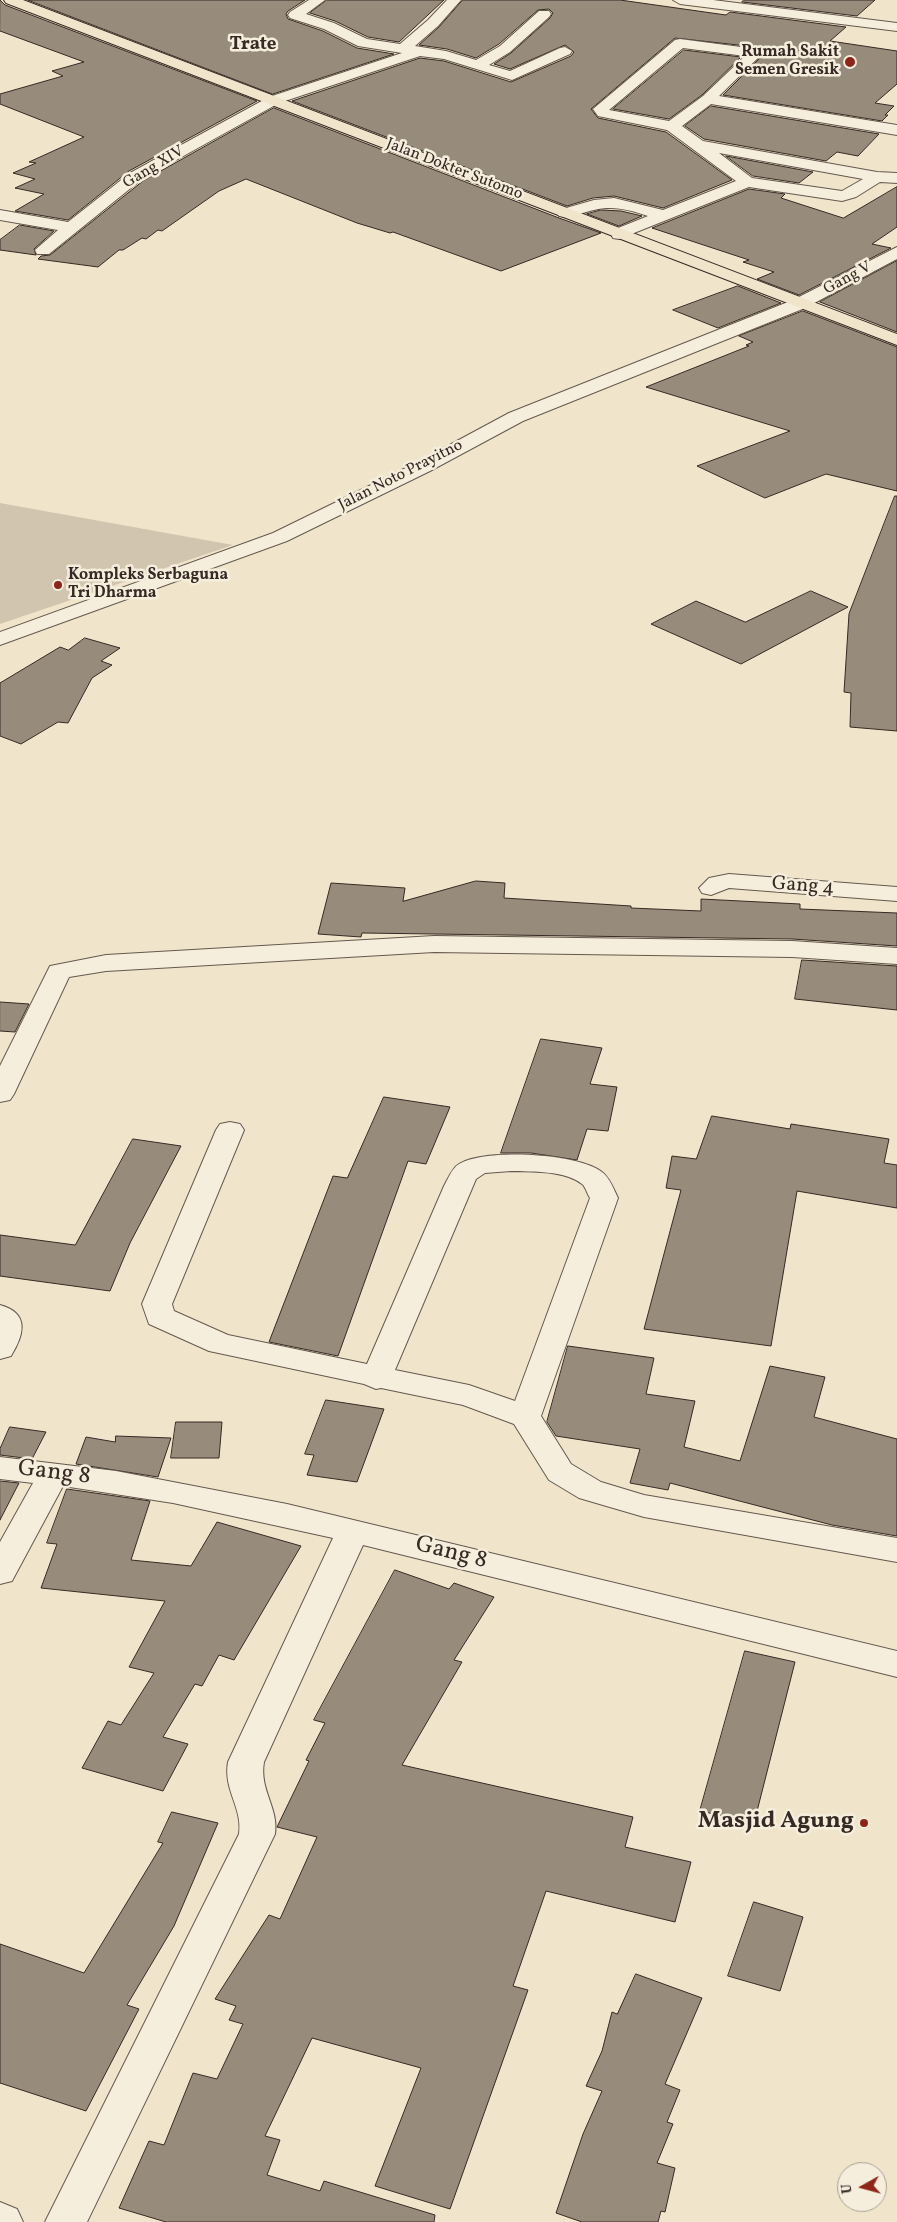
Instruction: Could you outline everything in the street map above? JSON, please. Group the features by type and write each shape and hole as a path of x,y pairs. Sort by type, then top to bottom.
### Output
{"highway":[{"name":"Jalan Dokter Sutomo","path":"11,0 799,304 897,340"}],"street":[{"path":"318,0 295,15 329,26 363,43 446,55 512,76 565,51"},
{"path":"403,49 433,23 454,0"},
{"path":"680,0 897,27"},
{"path":"790,14 808,0"},
{"path":"478,65 505,49 544,14"},
{"path":"672,126 708,99 756,53 680,43 600,111 672,126 748,182 846,196 876,177"},
{"name":"Gang XIV","path":"43,250 136,176 274,100 399,60 418,51"},
{"path":"708,99 897,130"},
{"path":"698,145 876,177 897,178"},
{"path":"619,234 748,182"},
{"path":"565,213 607,201 627,203 663,216"},
{"path":"0,216 71,228"},
{"name":"Gang V","path":"799,304 897,252"},
{"name":"Jalan Noto Prayitno","path":"0,639 280,537 423,467 516,417 799,304"},
{"name":"Gang 4","path":"711,888 718,883 729,881 897,894"},
{"path":"0,1094 59,971 106,963 434,944 792,949 897,956"},
{"path":"230,1130 157,1304 160,1317 220,1344 469,1396 525,1416 560,1472 590,1490 644,1506 897,1550"},
{"path":"376,1378 458,1186 469,1170 484,1165 507,1163 568,1168 592,1178 604,1198 525,1416"},
{"path":"0,1315 6,1320 7,1330 0,1349"},
{"name":"Gang 8","path":"0,1468 54,1472 169,1490 353,1530 897,1664"},
{"path":"0,1572 54,1472"},
{"path":"66,2222 257,1834 259,1820 244,1784 242,1773 353,1530"}],"shaded area":[{"name":"Kompleks Serbaguna Tri Dharma","path":"0,503 233,545 0,624"}],"building":[{"path":"0,0 5,5 257,101 129,171 68,220 15,211 44,194 15,188 35,179 13,173 36,163 29,162 84,137 0,104 0,94 63,76 52,71 84,62 0,31"},
{"path":"28,0 305,0 288,11 286,14 288,19 323,31 357,48 394,54 273,94"},
{"path":"327,0 444,0 399,42 368,37 335,21 310,13"},
{"path":"463,0 620,0 726,15 730,12 846,27 830,41 897,51 897,84 875,103 894,106 882,121 723,95 764,54 764,51 756,47 675,38 591,109 598,118 666,132 732,180 663,208 614,196 593,198 567,206 292,101 420,58 444,61 511,82 571,56 574,52 565,45 510,69 494,64 511,53 550,18 553,13 549,9 538,10 499,44 476,58 447,49 419,45 439,27"},
{"path":"744,0 875,0 857,16 742,2"},
{"path":"684,50 741,57 702,95 669,119 613,109"},
{"path":"711,106 879,134 858,156 837,152 826,161 704,139 685,126"},
{"path":"274,108 601,233 501,271 393,232 390,233 357,223 246,179 219,191 162,231 158,230 146,239 142,238 123,250 119,250 98,267 38,259 41,256 50,255 143,181"},
{"path":"726,156 813,172 799,183 753,176"},
{"path":"897,187 897,227 872,244 891,248 799,295 757,279 774,272 743,262 749,260 652,228 749,189 785,194 781,198 843,218"},
{"path":"601,210 621,211 642,216 619,226 587,214"},
{"path":"20,225 54,231 34,249 36,255 0,250 0,240"},
{"path":"897,261 897,332 820,302"},
{"path":"738,286 781,303 718,328 673,310"},
{"path":"803,311 897,347 897,491 826,474 765,498 697,466 790,431 646,387 749,346 746,345 753,342 739,336"},
{"path":"895,496 897,496 897,731 850,727 851,693 844,692 849,614"},
{"path":"811,591 848,607 741,664 651,624 696,601 745,622"},
{"path":"85,638 120,648 101,661 112,665 92,678 68,723 58,722 21,744 0,736 0,683 60,647 68,650"},
{"path":"476,881 505,883 504,898 631,906 631,908 701,911 701,899 800,904 800,909 897,913 897,946 792,939 362,933 361,937 318,934 331,883 405,888 403,901"},
{"path":"802,960 897,966 897,1010 795,999"},
{"path":"0,1002 29,1004 15,1032 0,1031"},
{"path":"541,1039 602,1048 590,1084 617,1087 608,1131 587,1129 577,1160 531,1153 501,1153"},
{"path":"384,1097 450,1107 426,1164 408,1161 338,1356 269,1342 333,1176 347,1178"},
{"path":"712,1116 790,1129 791,1124 889,1139 884,1163 897,1165 897,1208 797,1191 771,1346 644,1329 681,1190 666,1188 672,1156 696,1159"},
{"path":"133,1139 181,1146 130,1243 110,1291 0,1276 0,1235 75,1245"},
{"path":"568,1346 654,1358 646,1394 695,1401 684,1447 740,1461 770,1366 825,1377 814,1417 897,1439 897,1536 832,1525 670,1483 668,1490 630,1483 640,1449 556,1436 547,1422"},
{"path":"326,1400 384,1409 357,1482 307,1475 314,1455 305,1454"},
{"path":"176,1422 222,1422 219,1458 171,1458"},
{"path":"10,1427 46,1432 32,1459 0,1455 0,1449"},
{"path":"116,1436 171,1438 158,1477 76,1464 86,1437 115,1442"},
{"path":"0,1481 19,1483 0,1520"},
{"path":"67,1489 150,1501 131,1560 191,1566 217,1522 301,1546 234,1660 219,1655 202,1686 195,1684 163,1737 188,1744 163,1791 82,1768 108,1721 121,1725 154,1673 129,1667 165,1601 41,1588 57,1544 47,1543"},
{"path":"395,1570 449,1589 454,1583 494,1597 454,1660 462,1662 402,1765 633,1817 625,1847 691,1862 675,1922 546,1891 513,1986 528,1990 450,2209 375,2186 421,2068 312,2038 265,2136 280,2140 267,2175 320,2191 324,2181 435,2215 434,2222 166,2222 119,2208 149,2141 164,2145 193,2073 217,2079 243,2024 229,2020 236,2006 215,1999 269,1915 280,1919 317,1837 277,1827 309,1761 306,1760 325,1723 314,1720"},
{"path":"745,1651 795,1662 754,1823 700,1811"},
{"path":"172,1812 218,1823 174,1926 127,2005 139,2009 86,2111 0,2083 0,1944 84,1973 163,1843 158,1842"},
{"path":"754,1902 803,1917 780,1991 728,1976"},
{"path":"636,1974 702,1998 665,2084 680,2090 667,2122 673,2124 657,2163 675,2168 665,2212 661,2211 658,2222 582,2222 556,2213 583,2134 602,2091 586,2086 602,2051 612,2012 617,2014"}],"place":[{"name":"Rumah Sakit Semen Gresik","path":"850,62"},
{"name":"Kompleks Serbaguna Tri Dharma","path":"58,585"},
{"name":"Masjid Agung","path":"864,1823"}],"district":[{"name":"Trate","path":"253,46"}]}
